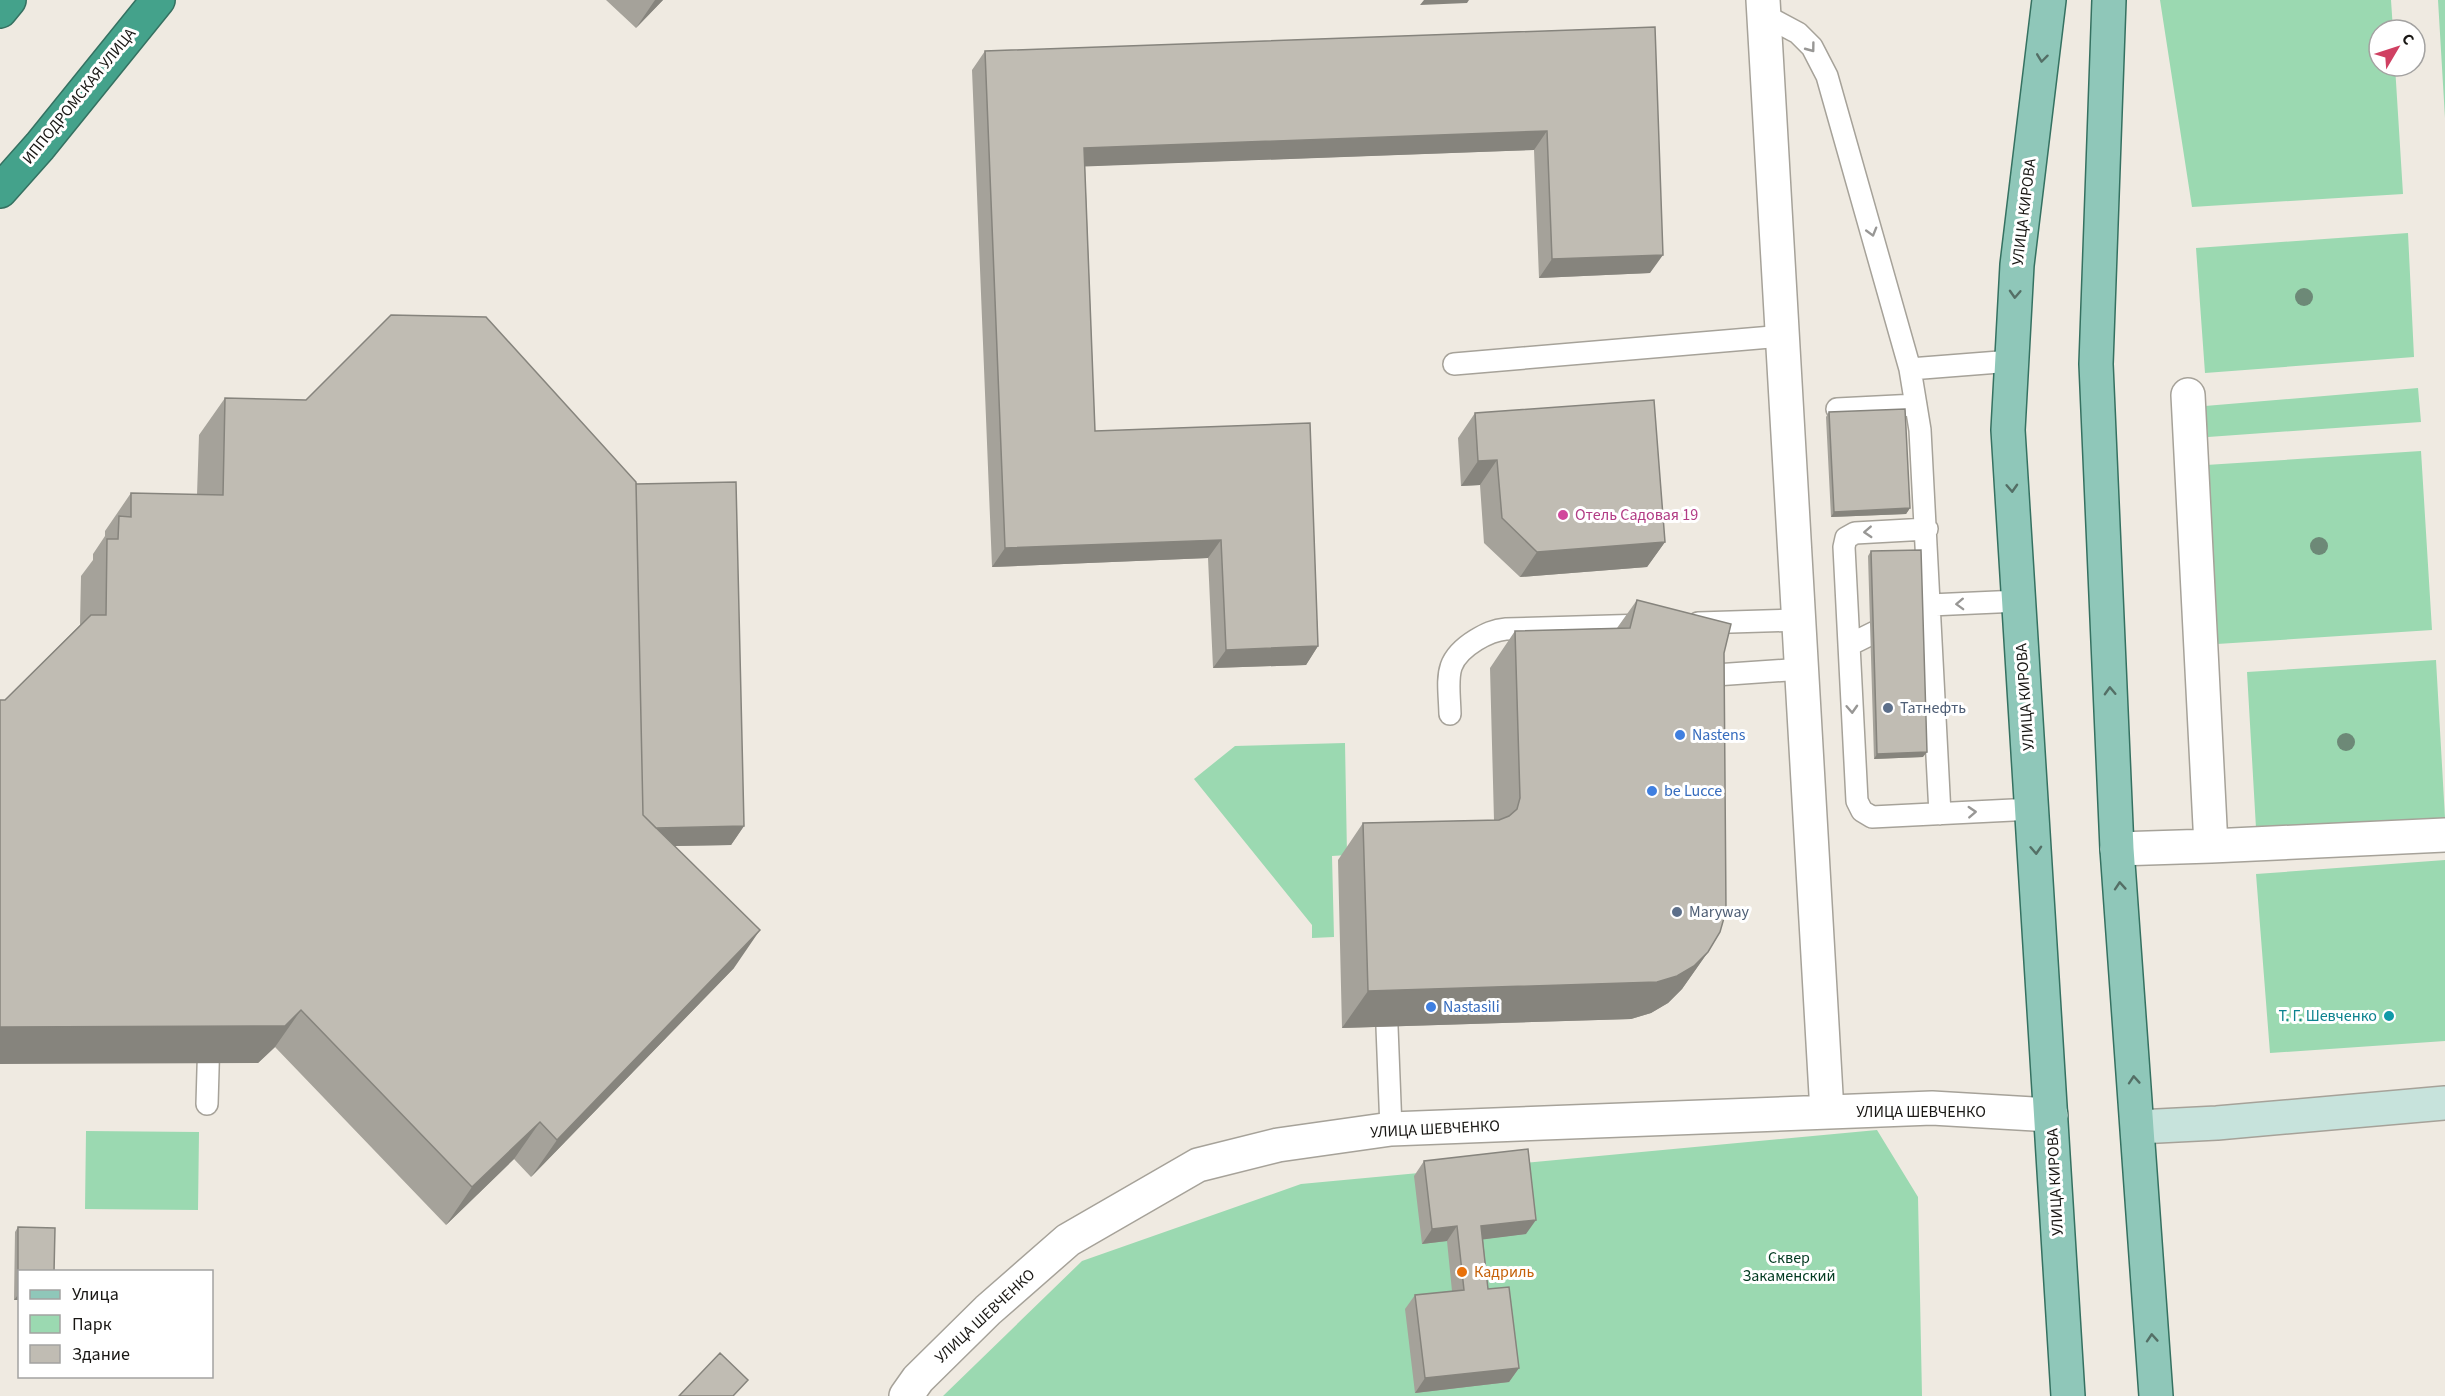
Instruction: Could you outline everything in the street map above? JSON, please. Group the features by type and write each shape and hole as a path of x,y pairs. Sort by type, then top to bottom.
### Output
{"highway":[{"path":"0,11 9,0"},
{"name":"ИППОДРОМСКАЯ УЛИЦА","path":"0,191 40,146 158,1"}],"main road":[{"name":"УЛИЦА КИРОВА","path":"2049,0 2017,266 2008,430 2068,1396"},
{"path":"2109,0 2096,364 2117,849 2156,1396"}],"street":[{"path":"1764,7 1827,1112"},
{"path":"2188,395 2211,846"},
{"path":"2117,849 2445,835"},
{"path":"2138,1127 2217,1123 2445,1103"},
{"name":"УЛИЦА ШЕВЧЕНКО","path":"906,1396 918,1379 988,1310 1068,1240 1198,1165 1278,1145 1391,1129 1827,1112 1932,1108 2051,1115"}],"lane":[{"path":"1764,7 1812,47 1827,76 1910,369 1920,430 1927,530 1940,814"},
{"path":"1454,364 1783,336"},
{"path":"1910,369 2012,361"},
{"path":"1837,409 1916,405"},
{"path":"1927,530 1855,533 1846,538 1844,547 1857,801 1862,811 1872,817 2033,809"},
{"path":"1849,645 1930,605 2019,602"},
{"path":"1450,714 1449,673 1453,659 1463,648 1495,630 1799,620"},
{"path":"1701,676 1802,669"},
{"path":"207,1104 209,1012"},
{"path":"1387,1027 1391,1129"}],"green space":[{"path":"2160,0 2391,0 2392,18 2367,18 2367,78 2396,78 2403,194 2192,207"},
{"path":"2438,0 2445,0 2445,118"},
{"path":"2408,233 2414,357 2205,373 2196,248"},
{"path":"2418,388 2421,422 2208,437 2205,406"},
{"path":"2421,451 2432,630 2217,644 2206,465"},
{"path":"2436,660 2445,818 2256,828 2247,672"},
{"path":"1345,743 1347,855 1332,856 1334,937 1312,938 1312,925 1194,779 1235,746"},
{"path":"2445,860 2445,1041 2270,1053 2256,874"},
{"name":"Сквер Закаменский","path":"1877,1130 1918,1197 1922,1396 943,1396 1082,1261 1301,1184"},
{"path":"86,1131 199,1132 198,1210 85,1209"}],"building":[{"path":"1655,27 1663,255 1552,259 1547,131 1084,148 1095,431 1310,423 1318,646 1226,650 1221,540 1005,548 985,51"},
{"path":"391,315 486,317 636,482 643,815 760,930 557,1140 540,1122 472,1187 301,1010 285,1026 0,1027 0,700 5,700 91,615 106,615 107,539 118,539 119,516 131,517 131,493 223,495 225,398 306,400"},
{"name":"Отель Садовая 19","path":"1654,400 1665,542 1537,552 1502,518 1497,460 1478,461 1475,413"},
{"path":"1905,409 1910,508 1834,512 1829,412"},
{"path":"736,482 744,826 656,828 643,815 636,484"},
{"path":"1921,550 1927,752 1877,754 1871,551"},
{"path":"1637,600 1731,624 1724,653 1726,911 1720,932 1708,952 1694,966 1677,976 1657,982 1368,991 1363,823 1499,820 1509,816 1517,809 1520,798 1515,631 1630,628"},
{"name":"Кадриль","path":"1528,1149 1536,1220 1481,1226 1488,1289 1509,1287 1519,1368 1425,1378 1415,1295 1464,1290 1457,1226 1432,1229 1424,1161"},
{"path":"18,1227 55,1228 54,1270 18,1270"},
{"path":"720,1353 748,1380 733,1396 679,1396"}],"place":[{"name":"Отель Садовая 19","path":"1563,515"},
{"name":"Татнефть","path":"1888,708"},
{"name":"Nastens","path":"1680,735"},
{"name":"be Lucce","path":"1652,791"},
{"name":"Maryway","path":"1677,912"},
{"name":"Nastasili","path":"1431,1007"},
{"name":"Т. Г. Шевченко","path":"2389,1016"},
{"name":"Кадриль","path":"1462,1272"}]}
